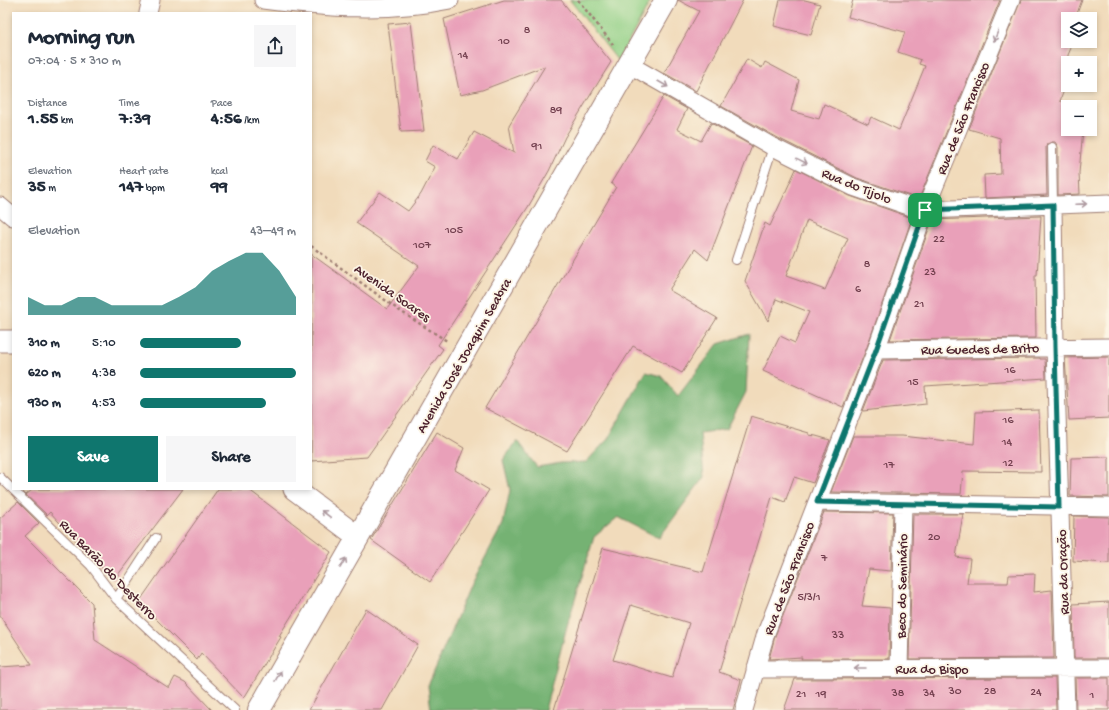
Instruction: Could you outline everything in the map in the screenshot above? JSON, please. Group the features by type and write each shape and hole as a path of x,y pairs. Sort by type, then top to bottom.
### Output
{"main road":[{"name":"Avenida José Joaquim Seabra","path":"259,710 666,0"}],"street":[{"path":"148,12 151,0"},
{"path":"263,0 312,6 379,9 433,4 450,0"},
{"name":"Rua de São Francisco","path":"744,710 766,633 876,350 925,210 1011,0"},
{"name":"Rua do Tijolo","path":"630,65 773,147 853,187 917,208 925,210 1109,203"},
{"name":"Rua da Oração","path":"1053,205 1059,507 1066,710"},
{"path":"0,206 12,216"},
{"name":"Rua Guedes de Brito","path":"876,350 1109,347"},
{"path":"295,490 358,537"},
{"path":"817,502 903,505 1109,507"},
{"name":"Beco do Seminário","path":"899,668 903,505"},
{"name":"Rua do Bispo","path":"755,669 1109,668"}],"lane":[{"path":"736,260 773,147"},
{"name":"Rua da Oração","path":"1052,147 1053,205"},
{"name":"Rua Barão do Desterro","path":"0,477 12,489"},
{"name":"Rua Barão do Desterro","path":"13,490 91,566 116,599 235,710"},
{"path":"116,599 156,538"}],"path":[{"path":"578,0 630,65"},
{"name":"Avenida Soares","path":"312,247 400,311 464,353"}],"green space":[{"path":"570,0 651,0 618,61"},
{"path":"749,334 746,392 727,429 700,433 704,477 659,538 618,517 594,537 567,626 545,710 431,710 428,686 471,584 503,524 510,490 503,460 517,441 537,467 561,463 586,462 608,439 646,372 661,376 678,396 718,344"}],"building":[{"path":"504,0 561,0 611,62 565,137 549,171 528,207 438,345 443,349 367,457 312,461 312,255 387,309 419,266 356,223 380,192 408,211 421,194 435,167 425,161 433,145 458,159 474,132 514,153 509,125 545,66 482,90 460,95 444,19"},
{"path":"678,0 743,0 696,91 664,73 699,11"},
{"path":"780,0 805,0 820,4 811,35 774,26"},
{"path":"853,0 1000,0 919,199 857,178 778,138 721,106 747,59 762,68 765,62 799,80 791,111 819,119 824,104 868,124 871,117 899,130 925,66 919,64 921,60 898,52 905,32 848,17"},
{"path":"1021,0 1082,0 1078,12 1061,12 1061,48 1071,48 1068,56 1061,56 1061,92 1063,92 1060,101 1061,136 1082,136 1079,173 1080,194 1058,195 1058,147 1055,142 1052,142 1047,144 1046,147 1047,195 985,198 984,175 1001,174 1000,138 969,129"},
{"path":"411,22 424,131 401,132 388,24"},
{"path":"664,96 687,109 677,129 701,141 711,123 752,146 708,260 695,249 669,290 717,318 682,373 633,346 567,451 485,408 616,187 611,183"},
{"path":"796,169 850,196 912,218 867,347 843,407 763,371 780,336 795,343 809,312 776,299 768,321 745,281 765,223 770,226","holes":["807,220 848,238 825,290 786,276"]},
{"path":"1041,216 1037,275 1035,275 1036,338 890,340 932,220"},
{"path":"1109,357 1109,418 1069,420 1065,358"},
{"path":"1045,359 1046,378 925,386 926,404 863,411 883,360"},
{"path":"1039,410 1041,472 963,471 961,494 831,492 853,436 902,436 974,444 976,412"},
{"path":"751,416 809,433 809,435 830,440 813,483 794,477 785,502 772,497 719,672 741,680 733,710 554,710 603,548 703,572","holes":["631,605 689,623 672,678 613,660"]},
{"path":"437,432 464,448 455,470 489,490 430,582 371,540"},
{"path":"1109,457 1109,497 1070,496 1071,458"},
{"path":"32,490 182,490 114,580 84,550 50,512 47,515 26,495"},
{"path":"217,490 249,490 331,552 279,636 281,637 244,698 201,653 197,660 139,602"},
{"path":"18,502 39,523 25,536 92,603 95,640 169,688 175,677 185,682 212,710 0,710 0,667 32,665 0,616 0,518"},
{"path":"824,512 893,513 891,571 869,569 862,606 890,608 889,659 801,659 802,657 769,659 775,636"},
{"path":"913,514 963,514 956,557 970,559 967,583 1008,583 1009,575 1035,574 1034,592 1052,590 1054,658 909,659"},
{"path":"1074,516 1109,517 1109,563 1073,561"},
{"path":"1109,602 1109,658 1074,658 1073,604"},
{"path":"366,609 418,645 382,710 309,710"},
{"path":"1055,678 1056,710 784,710 795,679"},
{"path":"1075,678 1109,678 1109,710 1076,710"}],"route":[{"path":"1053,205 1059,507 903,505 817,502 876,350 925,210 1053,205"}]}
